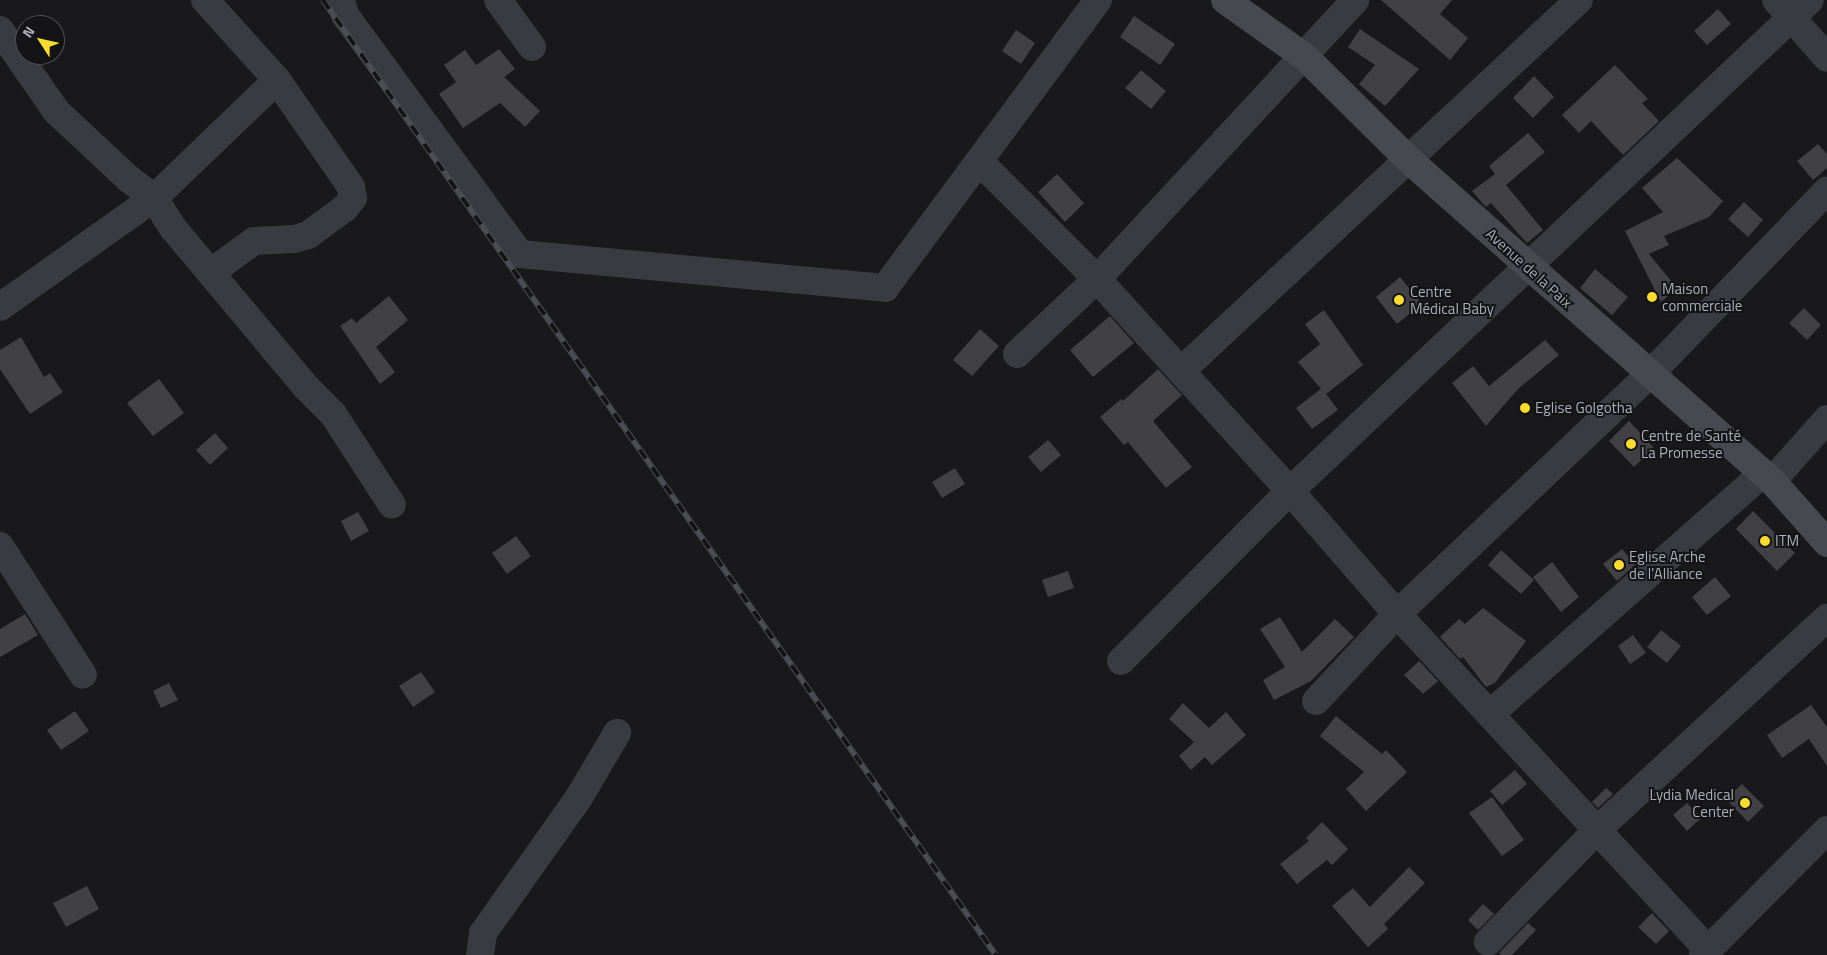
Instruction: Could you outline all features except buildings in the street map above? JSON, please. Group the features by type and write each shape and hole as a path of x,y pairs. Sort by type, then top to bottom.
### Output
{"street":[{"path":"205,0 277,80 351,187 353,198 345,208 308,235 294,239 254,241 210,273"},
{"path":"341,0 344,15 520,254 885,288 1098,0"},
{"path":"498,0 532,46"},
{"name":"Avenue de la Paix","path":"1225,0 1305,57 1409,160 1526,266 1767,478 1827,543"},
{"path":"1017,354 1097,279 1305,57 1355,0"},
{"path":"1181,371 1579,0"},
{"path":"1121,661 1290,491 1526,266 1783,9 1810,0"},
{"path":"1783,9 1827,58"},
{"path":"0,30 56,111 129,179 154,198 173,228 210,273 346,429 392,505"},
{"path":"0,307 154,198 277,80"},
{"path":"979,161 1097,279 1290,491 1397,614 1597,830 1706,953 1827,830"},
{"path":"1316,701 1397,614 1650,374 1827,191"},
{"path":"1490,714 1767,478 1827,419"},
{"path":"0,546 83,675"},
{"path":"1488,942 1597,830 1827,618"},
{"path":"480,955 483,933 578,799 617,733"}],"railway":[{"path":"323,0 996,955"}],"place":[{"name":"Maison commerciale","path":"1652,297"},
{"name":"Centre Médical Baby","path":"1399,300"},
{"name":"Eglise Golgotha","path":"1525,408"},
{"name":"Centre de Santé La Promesse","path":"1631,444"},
{"name":"ITM","path":"1765,541"},
{"name":"Eglise Arche de l'Alliance","path":"1619,565"},
{"name":"Lydia Medical Center","path":"1745,803"}]}
